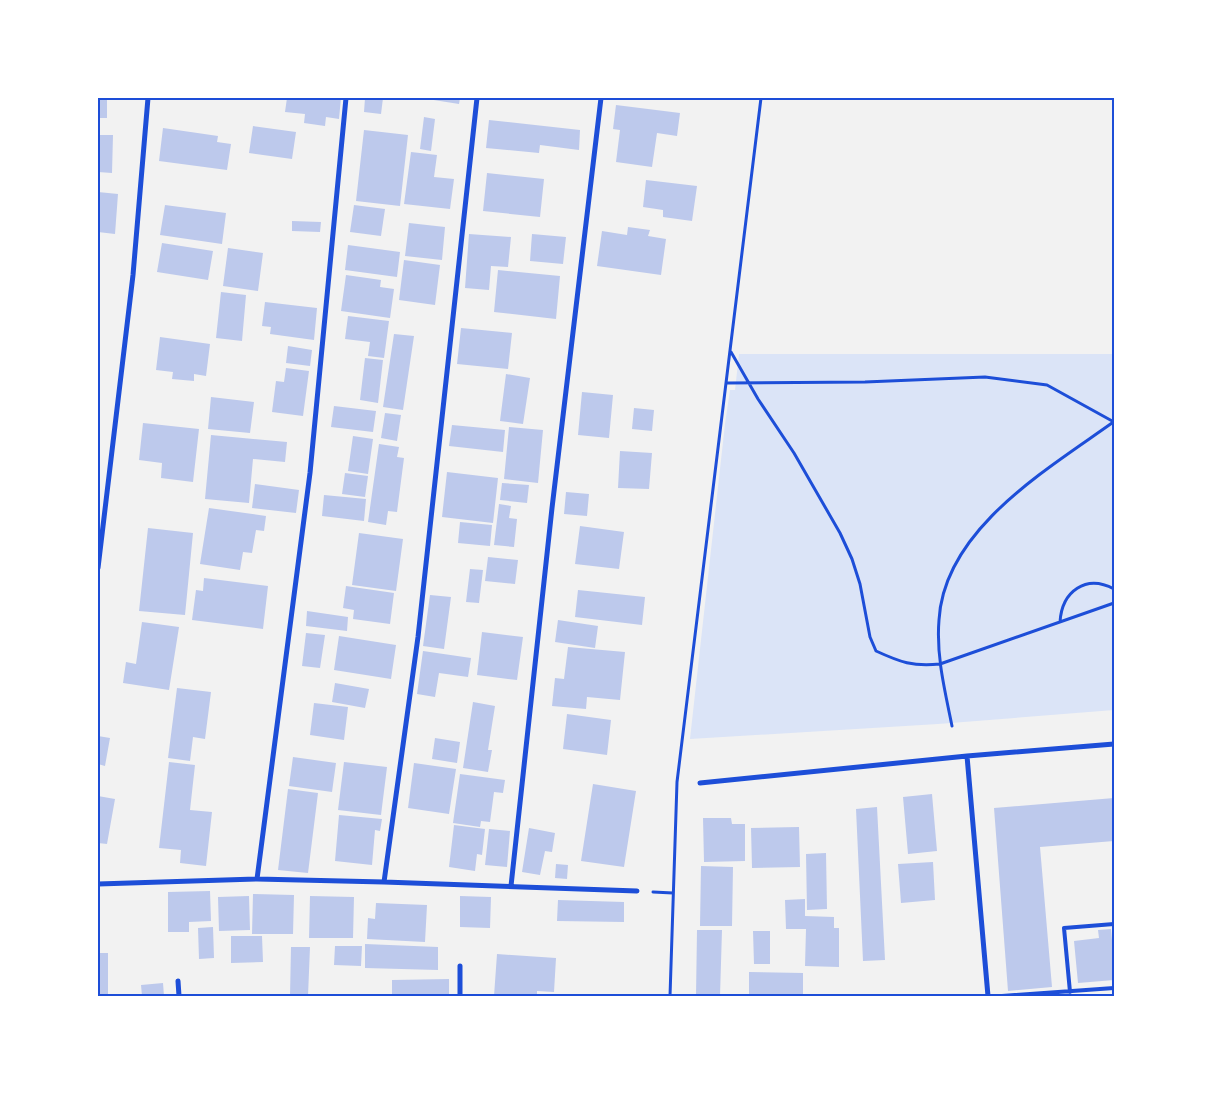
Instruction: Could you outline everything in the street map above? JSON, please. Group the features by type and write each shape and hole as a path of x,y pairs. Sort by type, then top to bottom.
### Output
{"street":[{"path":"98,568 133,275 148,98"},
{"path":"257,879 310,473 346,98"},
{"path":"384,882 418,637 477,98"},
{"path":"511,886 552,508 600,98"},
{"path":"700,782 1114,744"},
{"path":"967,756 988,996"},
{"path":"98,884 257,879 637,891"},
{"path":"460,966 460,996"},
{"path":"178,981 179,996"}],"lane":[{"path":"1070,992 1064,928 1114,924"},
{"path":"1002,996 1114,988"}],"path":[{"path":"670,996 677,782 761,98"},
{"path":"731,350 748,383 821,497 840,533 852,559 860,584 870,637 876,651 905,663 923,666 940,664 1114,603"},
{"path":"726,383 865,382 985,378 1047,386 1113,423 1029,482 995,512 957,561 945,586 939,619 940,664 952,726"},
{"path":"1060,622 1061,608 1067,596 1077,588 1090,584 1105,584 1114,589"},
{"path":"637,891 673,893"}],"shaded area":[{"path":"739,354 1114,354 1114,710 938,724 690,739 725,424 730,390 735,390"}],"building":[{"path":"98,98 107,98 107,118 98,118"},
{"path":"287,98 341,98 339,119 326,117 325,126 304,123 305,114 285,112"},
{"path":"365,98 383,98 381,114 364,112"},
{"path":"421,98 460,98 459,104"},
{"path":"616,105 680,113 677,136 657,133 652,167 616,162 620,130 613,129"},
{"path":"424,117 435,119 431,151 420,149"},
{"path":"489,120 580,130 579,150 540,145 539,153 486,148"},
{"path":"253,126 296,132 292,159 249,153"},
{"path":"163,128 218,136 217,142 231,144 227,170 159,161"},
{"path":"364,130 408,135 400,206 356,201"},
{"path":"98,135 113,135 112,173 98,172"},
{"path":"411,152 437,155 434,177 454,179 450,209 404,204"},
{"path":"487,173 544,179 540,217 483,211"},
{"path":"646,180 697,186 692,221 663,217 663,210 643,207"},
{"path":"98,192 118,194 115,234 98,232"},
{"path":"165,205 226,213 222,244 160,235"},
{"path":"354,205 385,209 381,236 350,232"},
{"path":"292,221 321,222 320,232 292,231"},
{"path":"409,223 445,227 442,260 405,256"},
{"path":"628,227 650,230 648,236 666,239 661,275 597,266 602,231 627,235"},
{"path":"469,234 511,237 508,267 491,266 489,290 465,288"},
{"path":"532,234 566,237 563,264 530,261"},
{"path":"162,243 213,251 208,280 157,272"},
{"path":"348,245 400,252 397,277 345,270"},
{"path":"228,248 263,253 258,291 223,286"},
{"path":"404,260 440,265 435,305 399,300"},
{"path":"498,270 560,276 556,319 494,312"},
{"path":"346,275 381,280 380,287 394,289 390,318 341,311"},
{"path":"221,292 246,295 242,341 216,338"},
{"path":"265,302 317,308 314,340 270,334 271,327 262,326"},
{"path":"348,316 389,321 384,358 368,356 370,342 345,339"},
{"path":"461,328 512,333 508,369 457,364"},
{"path":"394,334 414,336 403,410 383,407"},
{"path":"160,337 210,344 206,376 194,374 194,381 172,379 173,372 156,370"},
{"path":"288,346 312,350 310,366 286,363"},
{"path":"365,358 383,360 378,403 360,400"},
{"path":"286,368 309,371 303,416 272,412 276,381 284,382"},
{"path":"506,374 530,378 523,424 500,421"},
{"path":"582,392 613,395 609,438 578,435"},
{"path":"211,397 254,402 250,433 208,429"},
{"path":"334,406 376,411 373,432 331,427"},
{"path":"634,408 654,410 652,431 632,429"},
{"path":"385,413 401,415 397,441 381,438"},
{"path":"143,423 199,429 193,482 161,478 162,463 139,460"},
{"path":"452,425 505,430 503,452 449,446"},
{"path":"509,427 543,430 538,483 504,479"},
{"path":"211,435 287,442 285,462 253,459 249,503 205,499"},
{"path":"353,436 373,439 368,474 348,471"},
{"path":"379,444 399,447 397,457 404,458 397,512 388,511 386,525 368,522"},
{"path":"620,451 652,453 649,489 618,488"},
{"path":"447,472 498,478 493,523 442,517"},
{"path":"345,473 368,476 365,497 342,494"},
{"path":"502,483 529,485 527,503 500,500"},
{"path":"255,484 299,490 296,513 252,508"},
{"path":"566,492 589,494 587,516 564,514"},
{"path":"324,495 366,499 364,521 322,516"},
{"path":"499,504 511,506 509,518 517,519 514,547 494,545"},
{"path":"209,508 266,516 264,531 256,530 252,553 243,552 240,570 200,564"},
{"path":"460,522 492,525 490,546 458,543"},
{"path":"580,526 624,532 619,569 575,564"},
{"path":"148,528 193,533 185,615 139,611"},
{"path":"359,533 403,539 396,591 352,585"},
{"path":"488,557 518,560 515,584 485,581"},
{"path":"470,569 483,570 479,603 466,602"},
{"path":"204,578 268,586 263,629 192,620 196,590 203,591"},
{"path":"346,586 394,593 390,624 353,619 354,610 343,608"},
{"path":"578,590 645,597 642,625 575,617"},
{"path":"430,595 451,597 444,649 423,646"},
{"path":"307,611 348,617 347,631 306,626"},
{"path":"558,620 598,626 595,648 555,642"},
{"path":"142,622 179,627 169,690 123,683 126,662 136,664"},
{"path":"482,632 523,637 517,680 477,675"},
{"path":"306,633 325,635 320,668 302,666"},
{"path":"339,636 396,645 391,679 334,670"},
{"path":"568,647 625,652 620,700 587,697 586,709 552,706 555,678 564,679"},
{"path":"423,651 471,658 468,677 439,673 435,697 417,694"},
{"path":"335,683 369,689 365,708 332,702"},
{"path":"177,688 211,692 205,739 193,737 190,761 168,758"},
{"path":"473,702 495,706 488,750 492,750 488,772 463,768"},
{"path":"314,703 348,707 344,740 310,735"},
{"path":"567,714 611,720 607,755 563,749"},
{"path":"98,736 110,738 105,766 98,764"},
{"path":"435,738 460,742 457,763 432,759"},
{"path":"293,757 336,763 332,792 289,786"},
{"path":"169,762 195,765 190,810 212,812 206,866 180,863 181,850 159,848"},
{"path":"344,762 387,767 381,815 338,810"},
{"path":"414,763 456,769 449,814 408,808"},
{"path":"460,774 505,780 503,793 494,792 490,822 481,821 480,827 453,823"},
{"path":"593,784 636,791 624,867 581,861"},
{"path":"288,789 318,793 308,873 278,870"},
{"path":"932,794 937,851 908,854 903,797"},
{"path":"98,796 115,799 107,844 98,843"},
{"path":"1114,798 1114,841 1040,847 1052,987 1008,991 994,808"},
{"path":"877,807 885,960 863,961 856,809"},
{"path":"339,815 382,819 380,831 375,830 372,865 335,861"},
{"path":"703,818 731,818 732,824 745,824 745,861 704,862"},
{"path":"454,825 485,829 482,855 477,854 475,871 449,867"},
{"path":"799,827 800,867 752,868 751,828"},
{"path":"529,828 555,833 552,852 545,851 540,875 522,872"},
{"path":"489,829 510,831 507,867 485,865"},
{"path":"826,853 827,909 807,910 806,854"},
{"path":"933,862 935,900 901,903 898,864"},
{"path":"556,864 568,865 567,879 555,878"},
{"path":"701,866 733,867 732,926 700,926"},
{"path":"210,891 211,921 189,922 189,932 168,932 168,892"},
{"path":"253,894 294,895 293,934 252,934"},
{"path":"249,896 250,930 219,931 218,897"},
{"path":"310,896 354,897 353,938 309,938"},
{"path":"460,896 491,897 490,928 460,927"},
{"path":"805,899 805,916 834,917 834,928 839,928 839,967 805,966 806,929 786,929 785,900"},
{"path":"558,900 624,902 624,922 557,921"},
{"path":"376,903 427,905 425,942 367,939 368,918 375,919"},
{"path":"213,927 214,958 199,959 198,928"},
{"path":"1111,929 1112,940 1114,940 1114,980 1078,983 1074,941 1099,938 1098,930"},
{"path":"697,930 722,930 720,996 696,996"},
{"path":"753,931 770,931 770,964 754,964"},
{"path":"231,936 262,936 263,962 231,963"},
{"path":"365,944 438,947 438,970 365,968"},
{"path":"335,946 362,946 361,966 334,965"},
{"path":"291,947 310,947 308,996 290,996"},
{"path":"98,953 108,953 108,996 98,996"},
{"path":"497,954 556,958 554,992 537,991 537,996 494,996"},
{"path":"749,972 803,973 803,996 749,996"},
{"path":"449,979 449,996 392,996 392,980"},
{"path":"163,983 164,996 142,996 141,985"}]}
